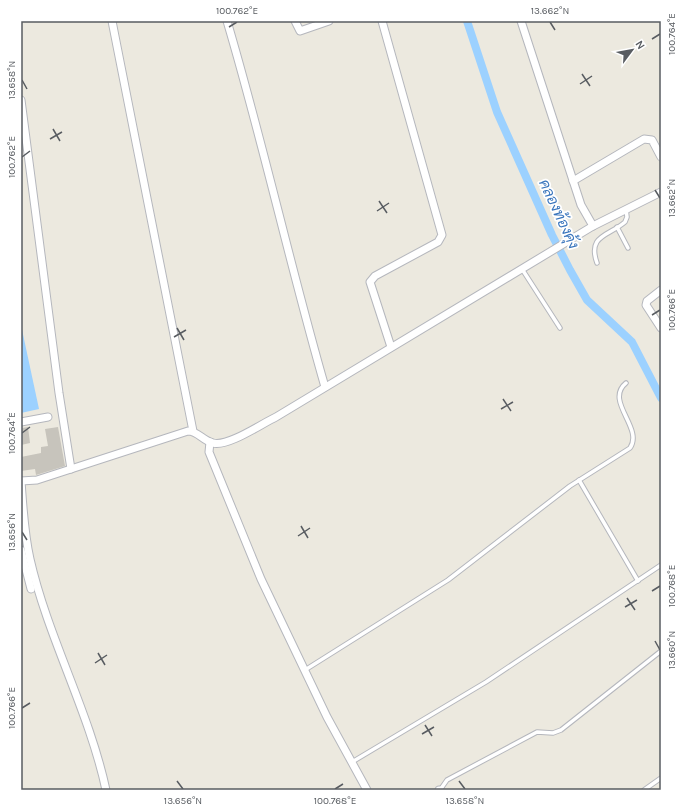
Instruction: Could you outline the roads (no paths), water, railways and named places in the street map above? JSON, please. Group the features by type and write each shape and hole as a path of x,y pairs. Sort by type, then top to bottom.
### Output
{"street":[{"path":"112,21 193,431"},
{"path":"227,21 244,80 324,387"},
{"path":"295,21 300,31 329,21"},
{"path":"382,21 442,235 438,242 376,276 370,282 391,347"},
{"path":"521,21 581,206 593,226"},
{"path":"21,100 59,393 71,470"},
{"path":"573,182 644,139 652,140 661,157"},
{"path":"106,790 96,748 44,606 30,561 25,535 21,481 37,480 71,470 188,431 193,431 210,442 222,443 241,435 554,251 593,226 661,192"},
{"path":"661,290 647,301 646,305 661,328"},
{"path":"21,422 48,417"},
{"path":"210,442 209,452 261,579 327,717 367,790"},
{"path":"21,550 31,589"}],"lane":[{"path":"597,263 594,251 597,241 606,233 625,222 627,217 626,209"},
{"path":"617,227 628,248"},
{"path":"522,269 560,328"},
{"path":"305,670 448,580 579,480 624,451 632,444 632,431 621,406 620,397 620,389 626,383"},
{"path":"579,480 638,581"},
{"path":"352,762 486,682 661,565"},
{"path":"440,790 448,780 536,732 553,733 561,730 661,651"},
{"path":"644,790 661,778"}],"water":[{"path":"21,325 39,409 21,413"}],"waterway":[{"name":"คลองท้องคุ้ง","path":"467,21 497,112 552,235 570,270 587,300 632,342 661,398"}]}
